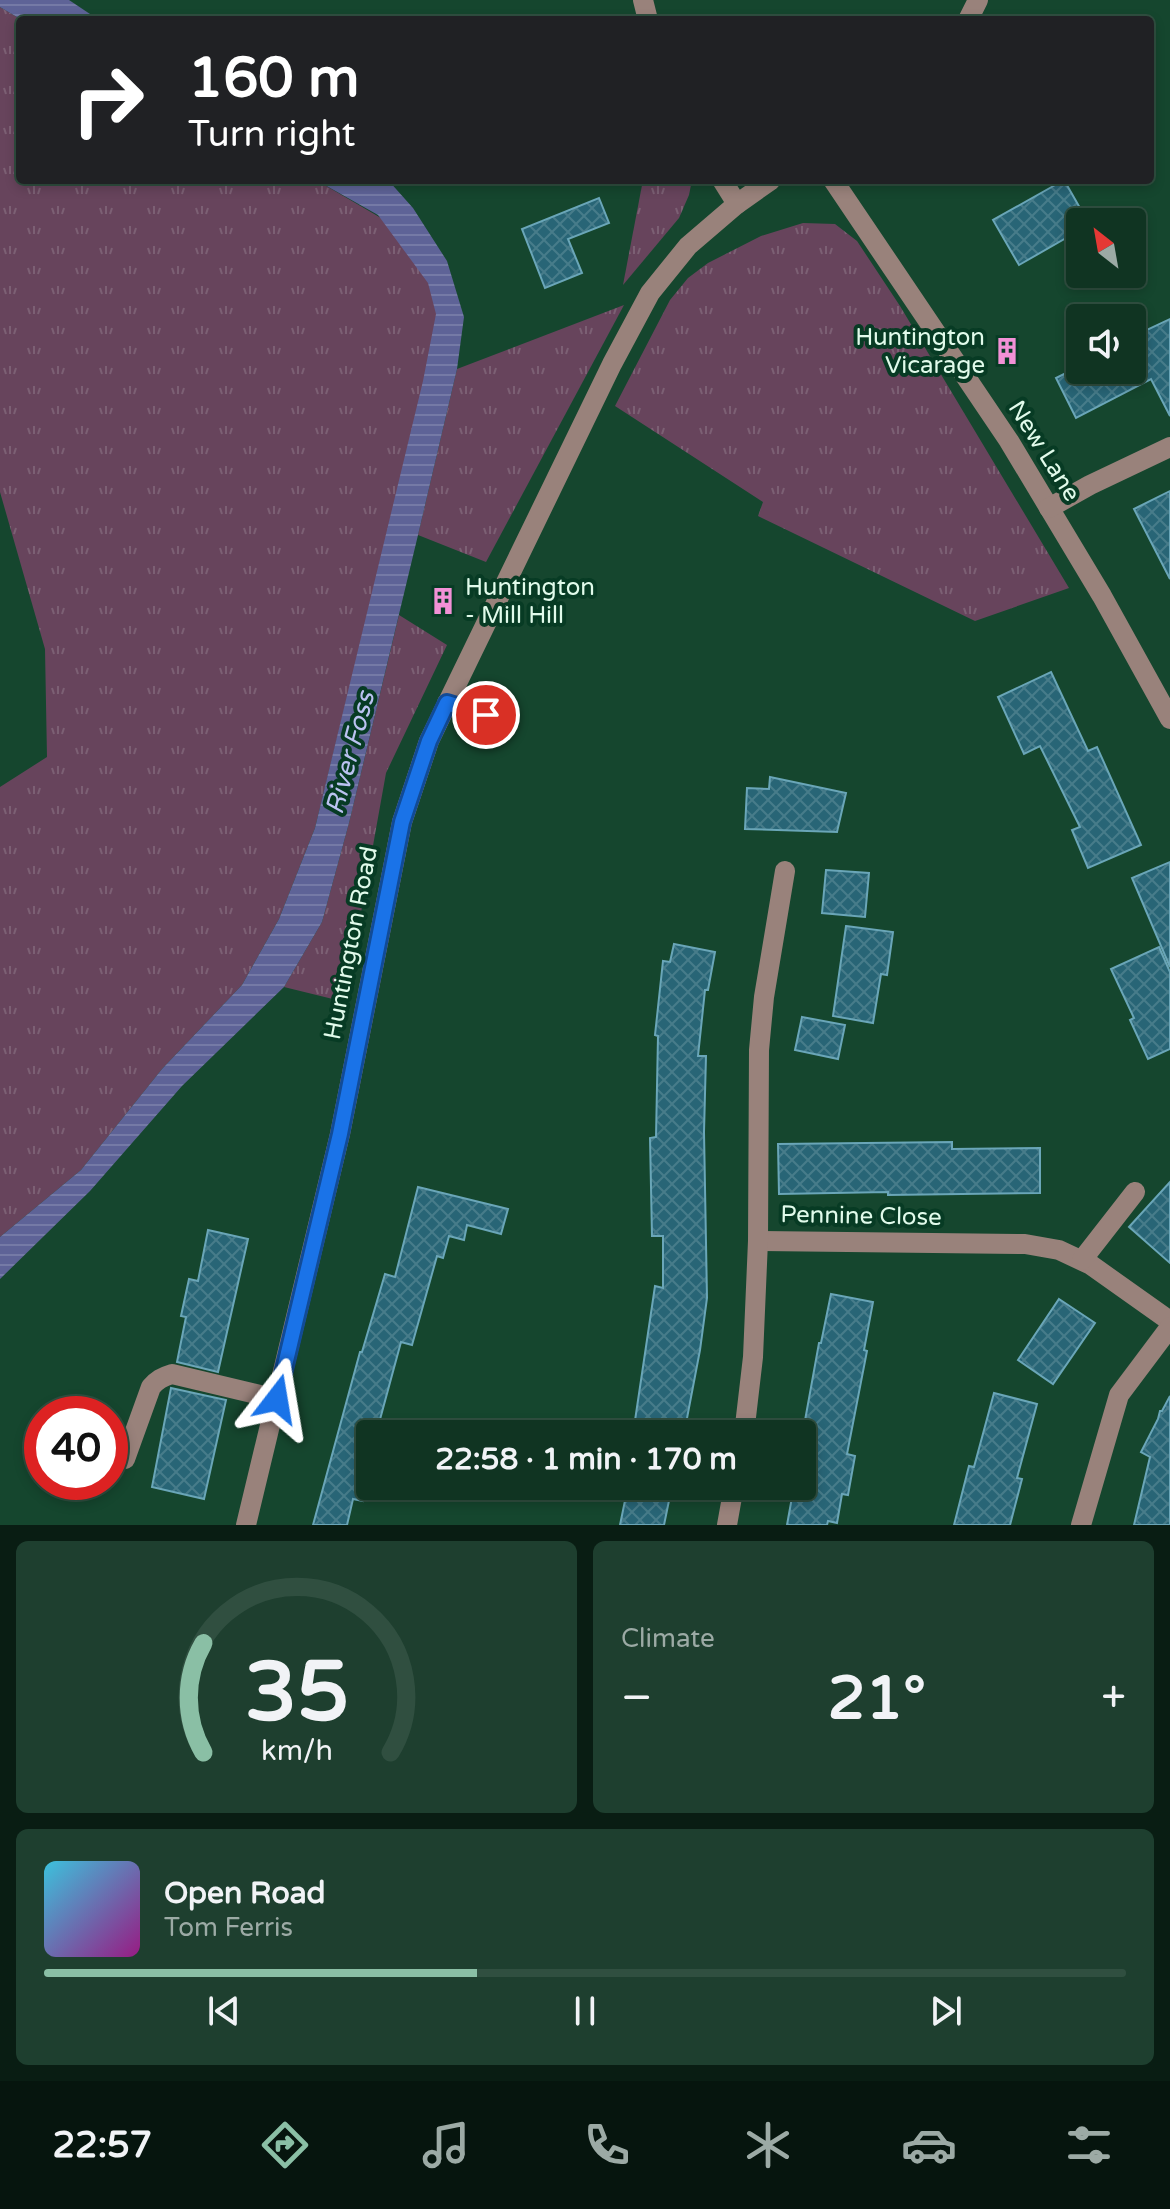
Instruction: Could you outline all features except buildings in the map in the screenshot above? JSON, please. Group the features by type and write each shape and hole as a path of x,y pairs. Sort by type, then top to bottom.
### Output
{"street":[{"path":"724,184 737,204"},
{"name":"Huntington Road","path":"246,1525 340,1134 402,822 429,741 612,364 650,293 688,246 765,184"},
{"name":"New Lane","path":"836,184 1009,441 1102,596 1170,719"},
{"path":"1049,508 1170,447"},
{"path":"447,703 486,715"},
{"name":"Pennine Close","path":"785,871 764,997 759,1050 758,1241 1025,1244 1059,1250 1091,1265 1170,1321"},
{"path":"1082,1260 1135,1192"},
{"path":"746,1420 753,1357 758,1241"},
{"path":"1081,1525 1119,1395 1170,1327"},
{"path":"128,1451 151,1387 165,1376 172,1374 277,1399"},
{"path":"727,1525 731,1500"}],"green space":[{"path":"0,7 16,16 16,184 323,184 381,218 427,277 440,321 315,828 279,919 242,985 162,1069 81,1170 0,1237 0,787 47,757 45,649 0,492"},
{"path":"642,184 691,184 679,218 623,285"},
{"path":"803,223 835,224 857,241 900,306 1069,588 975,621 758,516 763,502 615,406 670,300 688,278 708,263 761,236"},
{"path":"624,305 486,562 418,535 457,369"},
{"path":"399,615 447,645 386,773 345,1002 284,987 322,922"}],"water":[{"path":"0,0 69,0 93,16 16,16 0,7"},
{"name":"River Foss","path":"323,184 392,184 413,208 447,261 464,317 457,369 349,823 322,922 284,987 182,1086 90,1191 0,1279 0,1237 81,1170 162,1069 242,985 279,919 315,828 423,381 436,314 428,283 378,215"}],"place":[{"name":"Huntington Vicarage","path":"1007,351"},
{"name":"Huntington - Mill Hill","path":"443,601"}],"route":[{"path":"277,1399 340,1134 402,822 429,741 447,703 486,715"}]}
